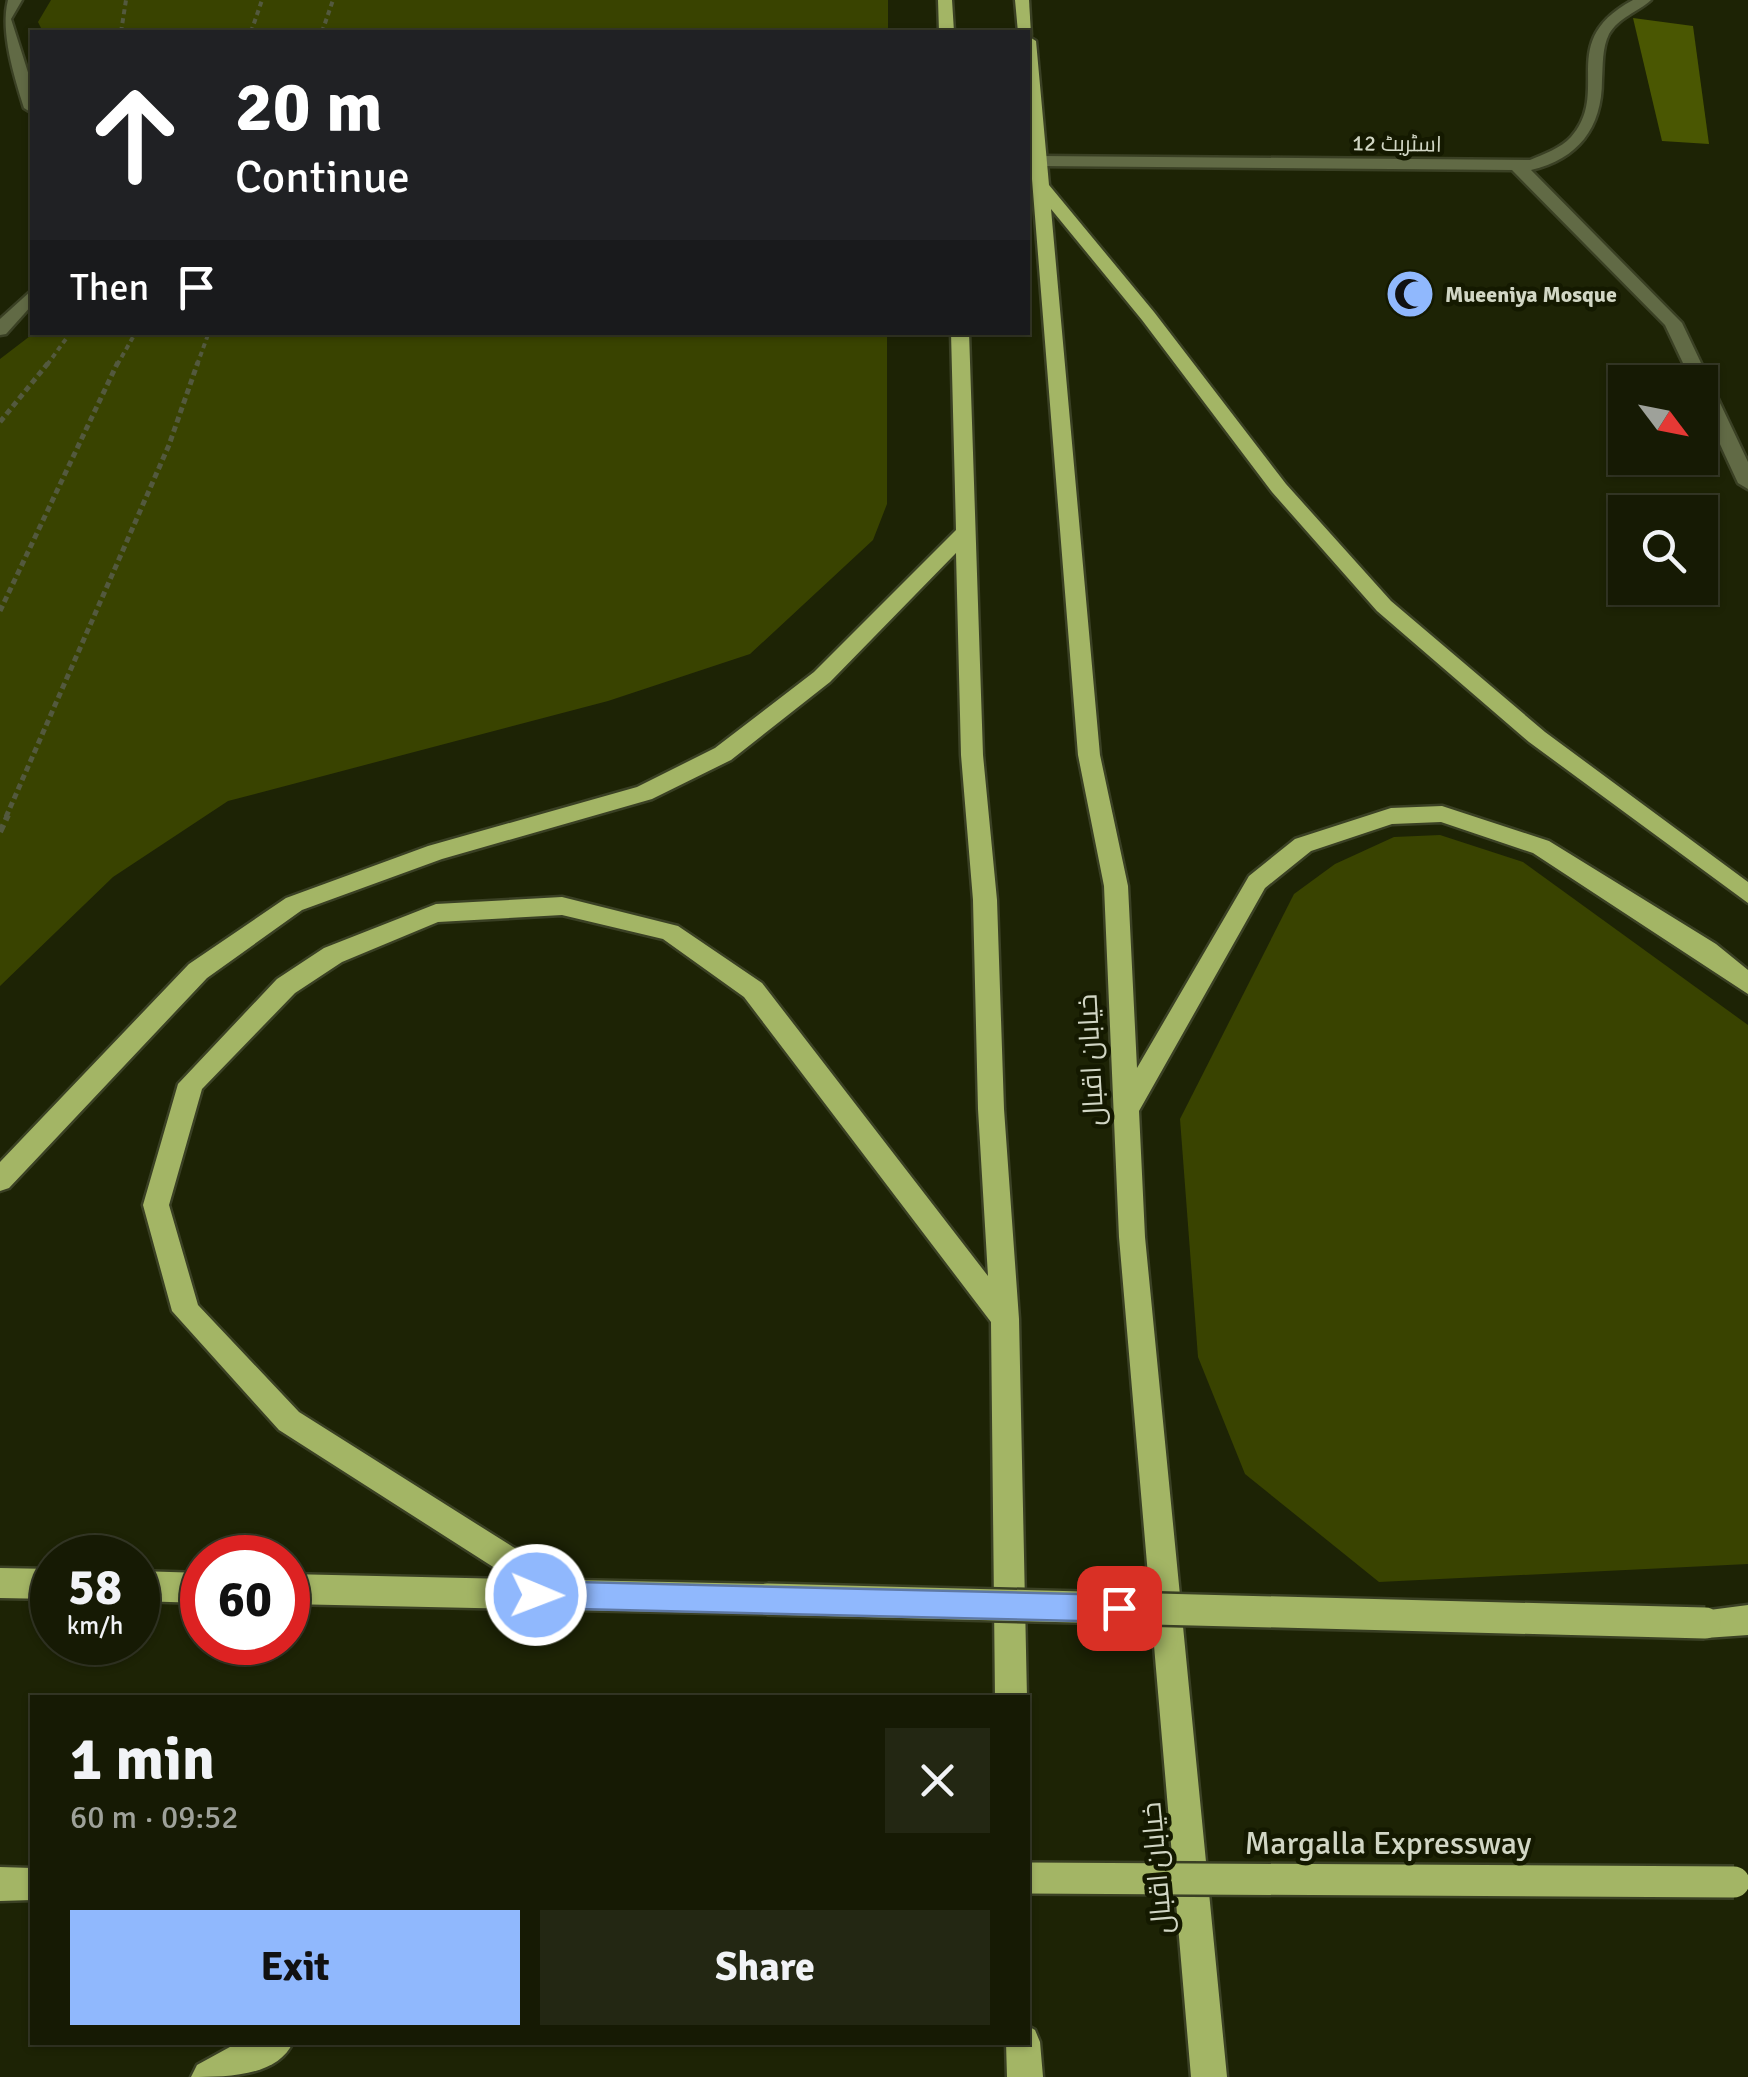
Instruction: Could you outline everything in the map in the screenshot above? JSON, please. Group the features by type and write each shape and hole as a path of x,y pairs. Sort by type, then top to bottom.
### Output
{"main road":[{"path":"945,0 947,30"},
{"path":"1022,0 1026,30"},
{"name":"خیابان اقبال","path":"1030,60 1089,755 1116,886 1132,1237 1209,2077"},
{"path":"1043,189 1148,316 1279,488 1384,606 1537,737 1748,894"},
{"path":"960,335 972,755 985,900 990,1109 1005,1319 1012,1695"},
{"path":"0,1180 198,971 294,904 436,852 644,793 723,754 822,677 965,532"},
{"path":"1128,1106 1257,882 1303,845 1390,816 1442,814 1541,847 1707,951 1748,984"},
{"path":"572,1596 290,1421 186,1310 156,1205 191,1084 286,986 332,955 436,913 562,906 670,932 754,990 1005,1319"},
{"path":"0,1583 30,1584"},
{"path":"310,1590 1705,1624 1748,1620"},
{"name":"Margalla Expressway","path":"1030,1878 1741,1882"},
{"path":"0,1884 30,1884"},
{"path":"209,2077 270,2045"},
{"path":"1024,2045 1025,2077"}],"street":[{"path":"15,0 3,27 30,102"},
{"name":"اسٹریٹ 12","path":"1041,161 1518,166 1554,155 1583,132 1598,37 1618,10 1644,0"},
{"path":"1518,166 1674,323 1748,483"},
{"path":"0,330 30,298"}],"path":[{"path":"121,30 126,0"},
{"path":"252,30 262,0"},
{"path":"323,30 333,0"},
{"path":"0,422 21,402 69,335"},
{"path":"0,610 99,396 134,335"},
{"path":"0,832 169,446 208,335"}],"green space":[{"path":"51,0 888,0 888,30 42,30 38,22"},
{"path":"31,335 887,335 887,504 873,540 750,654 608,701 228,801 113,877 0,986 0,359"},
{"path":"1440,835 1523,862 1748,1025 1748,1564 1379,1582 1245,1474 1198,1357 1180,1119 1294,894 1335,864 1394,837"}],"building":[{"path":"1633,18 1693,26 1709,144 1662,141"}],"place":[{"name":"Mueeniya Mosque","path":"1410,294"}],"route":[{"path":"536,1595 1119,1608"}]}
